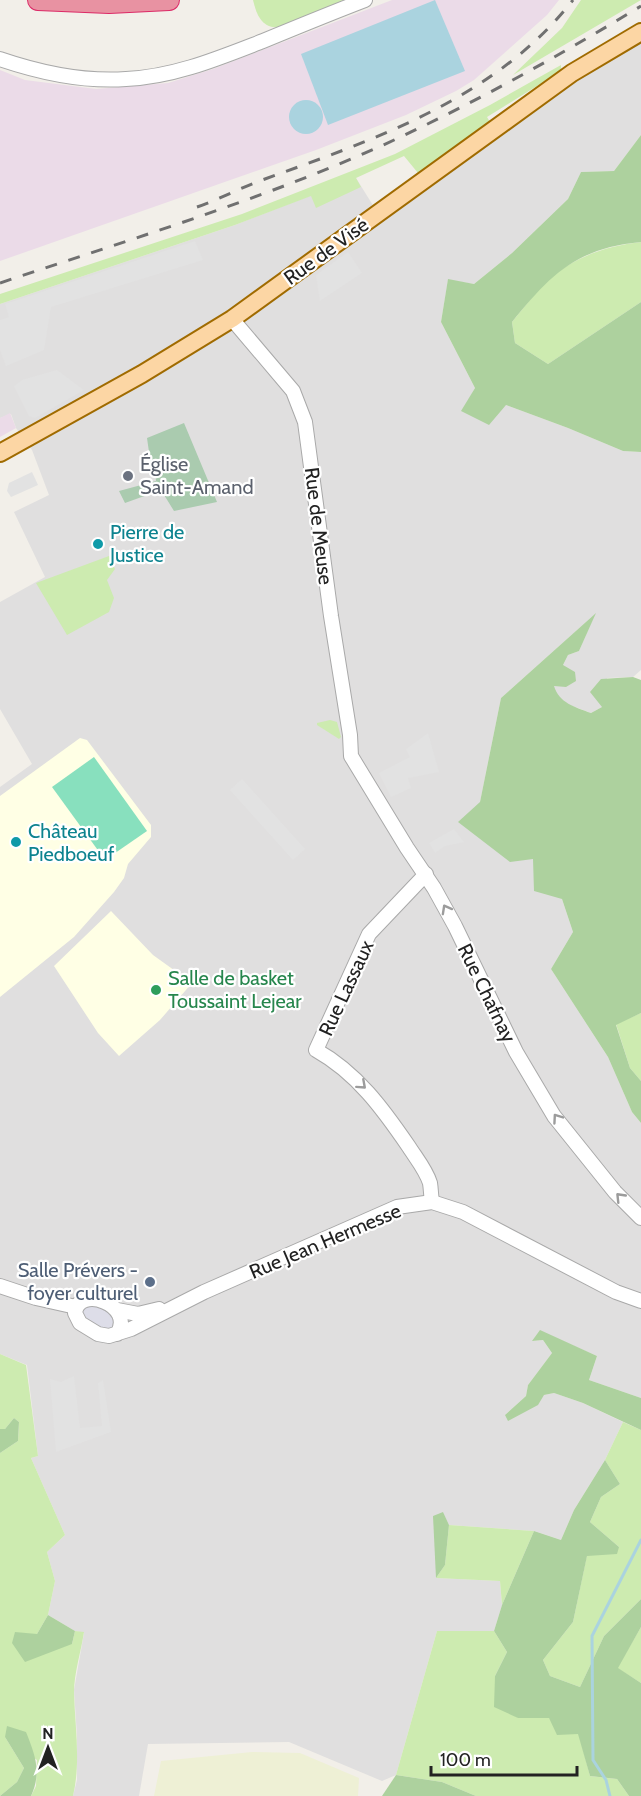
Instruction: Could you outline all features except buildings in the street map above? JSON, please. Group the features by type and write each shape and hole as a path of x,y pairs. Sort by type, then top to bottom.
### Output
{"highway":[{"path":"38,0 109,3 169,0"}],"main road":[{"name":"Rue de Visé","path":"0,453 136,377 232,319 554,86 641,32"}],"street":[{"path":"0,59 35,70 77,78 120,80 148,77 202,64 365,0"},
{"name":"Rue de Meuse","path":"232,319 293,391 305,422 331,616 350,735 351,756"},
{"name":"Rue Chafnay","path":"351,756 407,848 426,874 455,926 516,1052 554,1116 615,1192 641,1218"},
{"name":"Rue Lassaux","path":"426,874 369,934 316,1050 338,1064 367,1089 382,1106 422,1166 430,1182 432,1202"},
{"name":"Rue Jean Hermesse","path":"117,1334 158,1316 173,1306 397,1207 432,1202 463,1212 616,1292 641,1301"},
{"path":"0,1286 76,1312"},
{"path":"83,1299 102,1302 117,1310 122,1324 117,1334 109,1336 102,1335 80,1323 76,1312 83,1299"},
{"name":"Rue Jean Hermesse","path":"117,1310 138,1314 173,1306"}],"shaded area":[{"path":"392,0 559,0 547,15 474,80 406,115 316,150 0,261 0,70 25,80 96,89 168,83 213,69"},
{"path":"641,42 641,135 614,171 581,172 568,199 512,253 474,284 448,280 441,322 475,388 462,411 506,405 623,451 641,452 641,670 633,677 607,678 602,707 591,713 567,704 556,694 553,685 568,655 579,651 595,614 501,698 480,802 534,859 562,899 573,932 551,969 608,1057 632,1112 641,1123 641,1398 589,1380 597,1356 540,1331 533,1341 543,1340 552,1353 528,1385 526,1396 505,1415 544,1395 554,1393 583,1403 623,1422 605,1460 574,1510 561,1540 534,1531 449,1525 443,1513 436,1578 500,1581 502,1605 494,1631 437,1631 396,1775 382,1781 289,1742 148,1744 139,1796 73,1796 77,1780 74,1690 84,1633 75,1631 48,1615 55,1581 47,1552 65,1535 31,1458 38,1456 27,1365 0,1354 0,787 32,764 0,709 0,602 45,577 14,512 49,495 32,450 16,428 11,414 0,418 0,304 235,225 356,178 374,207 526,100"},
{"path":"195,241 203,260 51,307 44,350 6,366 0,350 0,320 9,317 5,304"},
{"path":"348,252 362,273 320,301 316,275"},
{"path":"57,370 84,390 35,418 29,416 14,386 22,380"},
{"path":"10,413 16,428 0,437 0,418"},
{"path":"184,423 217,502 174,511 161,490 125,503 119,491 156,481 155,473 152,473 147,438"},
{"path":"32,472 38,485 11,497 7,491 9,483"},
{"path":"428,733 439,772 408,778 411,788 391,797 379,773 410,757 406,749"},
{"path":"80,738 87,740 151,825 151,837 128,864 124,878 114,892 74,937 0,997 0,796"},
{"path":"242,779 305,849 293,860 230,790"},
{"path":"454,829 464,842 445,846 435,853 429,843"},
{"path":"111,911 153,955 192,983 160,1020 119,1056 98,1033 54,966"},
{"path":"90,1303 111,1312 118,1323 109,1332 83,1319 79,1311"},
{"path":"74,1376 80,1428 102,1426 98,1383 103,1380 111,1432 56,1452 50,1379 61,1382"},
{"path":"252,1752 300,1753 359,1778 358,1796 154,1796 161,1761"}],"green space":[{"path":"253,0 352,0 283,27 276,27 262,21"},
{"path":"581,0 641,0 513,75 562,28"},
{"path":"561,65 561,71 487,117 490,122 418,173 404,156 356,178 361,187 316,208 311,196 235,225 0,304 0,294 242,214 395,154"},
{"path":"641,135 641,242 599,250 567,266 540,290 512,322 515,343 548,364 641,302 641,452 623,451 506,405 489,425 461,411 475,388 441,322 448,279 474,284 512,253 568,199 581,172 614,171"},
{"path":"641,242 641,302 548,364 515,343 512,322 555,274 577,260 602,250"},
{"path":"109,556 115,569 107,580 114,598 109,612 67,635 36,583"},
{"path":"596,613 579,651 568,655 563,665 575,672 576,681 566,687 554,686 556,692 564,700 591,713 602,707 590,692 601,679 633,677 641,680 641,1013 616,1025 630,1068 641,1081 641,1123 632,1112 608,1057 551,969 573,932 562,899 534,891 533,859 510,862 458,822 480,802 501,698"},
{"path":"330,720 337,722 341,737 339,739 317,725 317,723"},
{"path":"94,757 147,831 105,860 52,787"},
{"path":"641,1013 641,1081 630,1068 616,1024"},
{"path":"540,1330 597,1356 589,1380 641,1398 641,1430 583,1403 554,1393 544,1395 538,1405 508,1421 505,1415 526,1396 528,1385 552,1353 543,1340 532,1341"},
{"path":"0,1354 26,1365 38,1456 31,1458 65,1535 47,1552 55,1581 48,1615 37,1634 72,1644 75,1631 84,1632 74,1685 77,1757 73,1796 31,1796 36,1786 37,1760 5,1737 24,1768 17,1782 0,1796 0,1453 18,1441 19,1422 14,1418 5,1429 0,1429"},
{"path":"14,1418 19,1422 18,1441 0,1453 0,1429 5,1429"},
{"path":"623,1422 641,1430 641,1599 604,1636 580,1687 550,1676 543,1660 573,1622 587,1555 619,1547 590,1522 601,1497 620,1484 605,1460"},
{"path":"605,1460 620,1484 601,1497 590,1522 619,1547 617,1554 587,1556 573,1622 543,1660 550,1676 580,1687 604,1636 641,1599 641,1627 618,1668 641,1683 641,1796 629,1796 617,1779 590,1776 578,1734 557,1735 549,1718 518,1718 494,1707 495,1676 507,1652 494,1631 502,1605 534,1531 561,1540 574,1510"},
{"path":"443,1512 449,1525 445,1565 436,1578 433,1516"},
{"path":"449,1525 534,1531 502,1605 500,1581 436,1578 445,1565"},
{"path":"48,1615 75,1631 72,1644 25,1662 12,1643 15,1632 37,1634"},
{"path":"641,1627 641,1683 617,1668"},
{"path":"437,1631 494,1631 507,1652 495,1676 518,1718 549,1718 579,1734 590,1776 617,1779 629,1796 476,1796 442,1782 396,1775"},
{"path":"7,1726 26,1732 32,1748 37,1771 31,1796 0,1796 17,1782 24,1768 5,1737"},
{"path":"396,1775 442,1782 476,1796 382,1796"}],"water":[{"path":"435,0 465,71 328,125 301,54"},
{"path":"306,100 318,105 323,117 318,129 306,134 294,129 289,117 294,105"}],"waterway":[{"path":"610,1796 606,1780 593,1760 592,1636 641,1540"}],"railway":[{"path":"197,207 392,130 472,89 508,64 542,34 573,0"},
{"path":"0,283 240,202 335,166 448,114 578,44 641,6"}],"place":[{"name":"Église Saint-Amand","path":"128,476"},
{"name":"Pierre de Justice","path":"98,544"},
{"name":"Château Piedboeuf","path":"16,842"},
{"name":"Salle de basket Toussaint Lejear","path":"156,990"},
{"name":"Salle Prévers - foyer culturel","path":"150,1282"}]}
